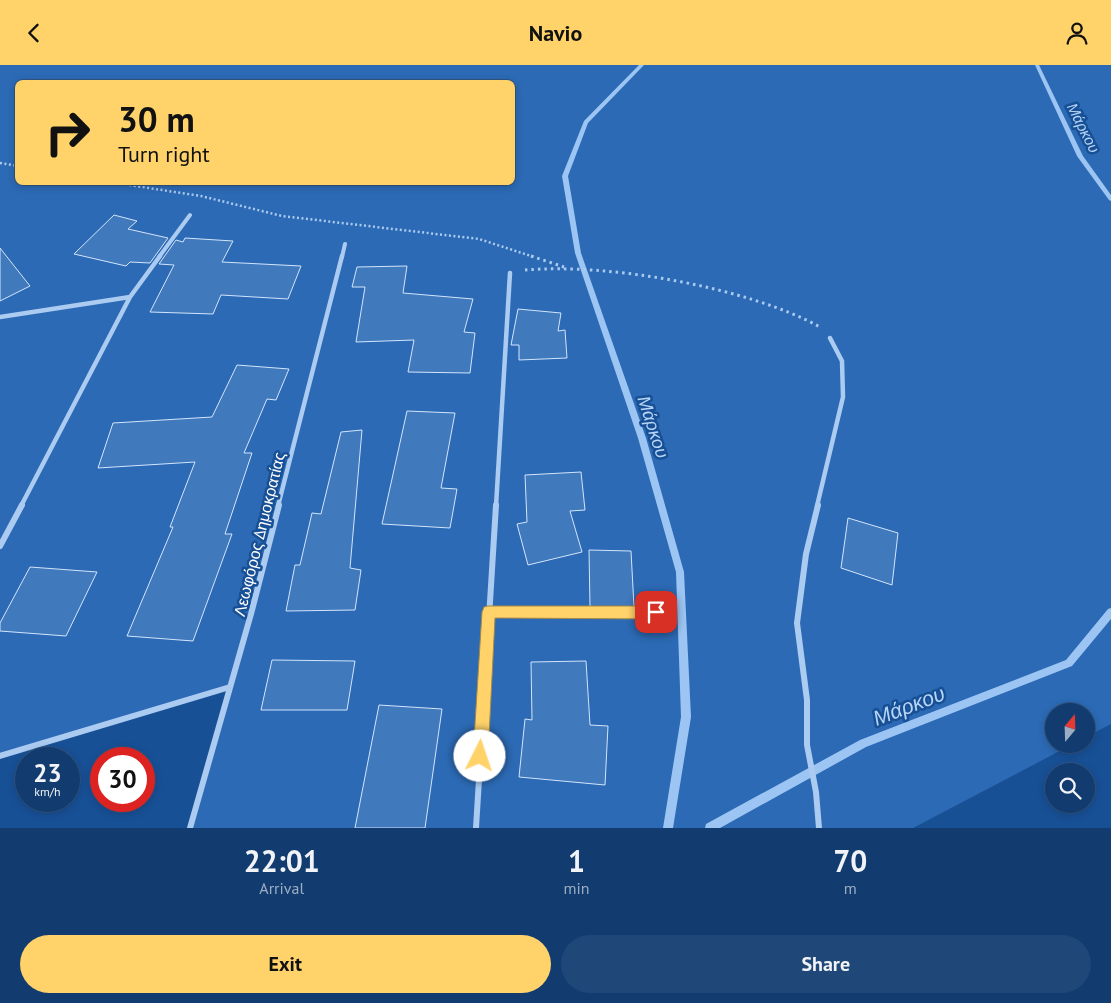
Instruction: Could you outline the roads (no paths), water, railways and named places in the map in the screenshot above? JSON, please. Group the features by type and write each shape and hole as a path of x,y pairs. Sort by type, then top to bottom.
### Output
{"street":[{"path":"0,546 3,534 130,297 190,215"},
{"name":"Λεωφόρος Δημοκρατίας","path":"190,828 251,614 345,244"},
{"path":"476,828 510,273"},
{"path":"0,317 130,297"},
{"path":"820,828 816,792 807,745 807,700 797,623 806,555 843,397 842,361 830,338"},
{"path":"488,612 656,612"},
{"path":"0,756 230,687"}],"waterway":[{"name":"Μάρκου","path":"642,65 586,122 565,176 578,253 642,438 680,572 686,717 668,828"},
{"name":"Μάρκου","path":"1037,65 1080,156 1111,199"},
{"name":"Μάρκου","path":"710,828 863,743 1069,663 1111,612"}]}
